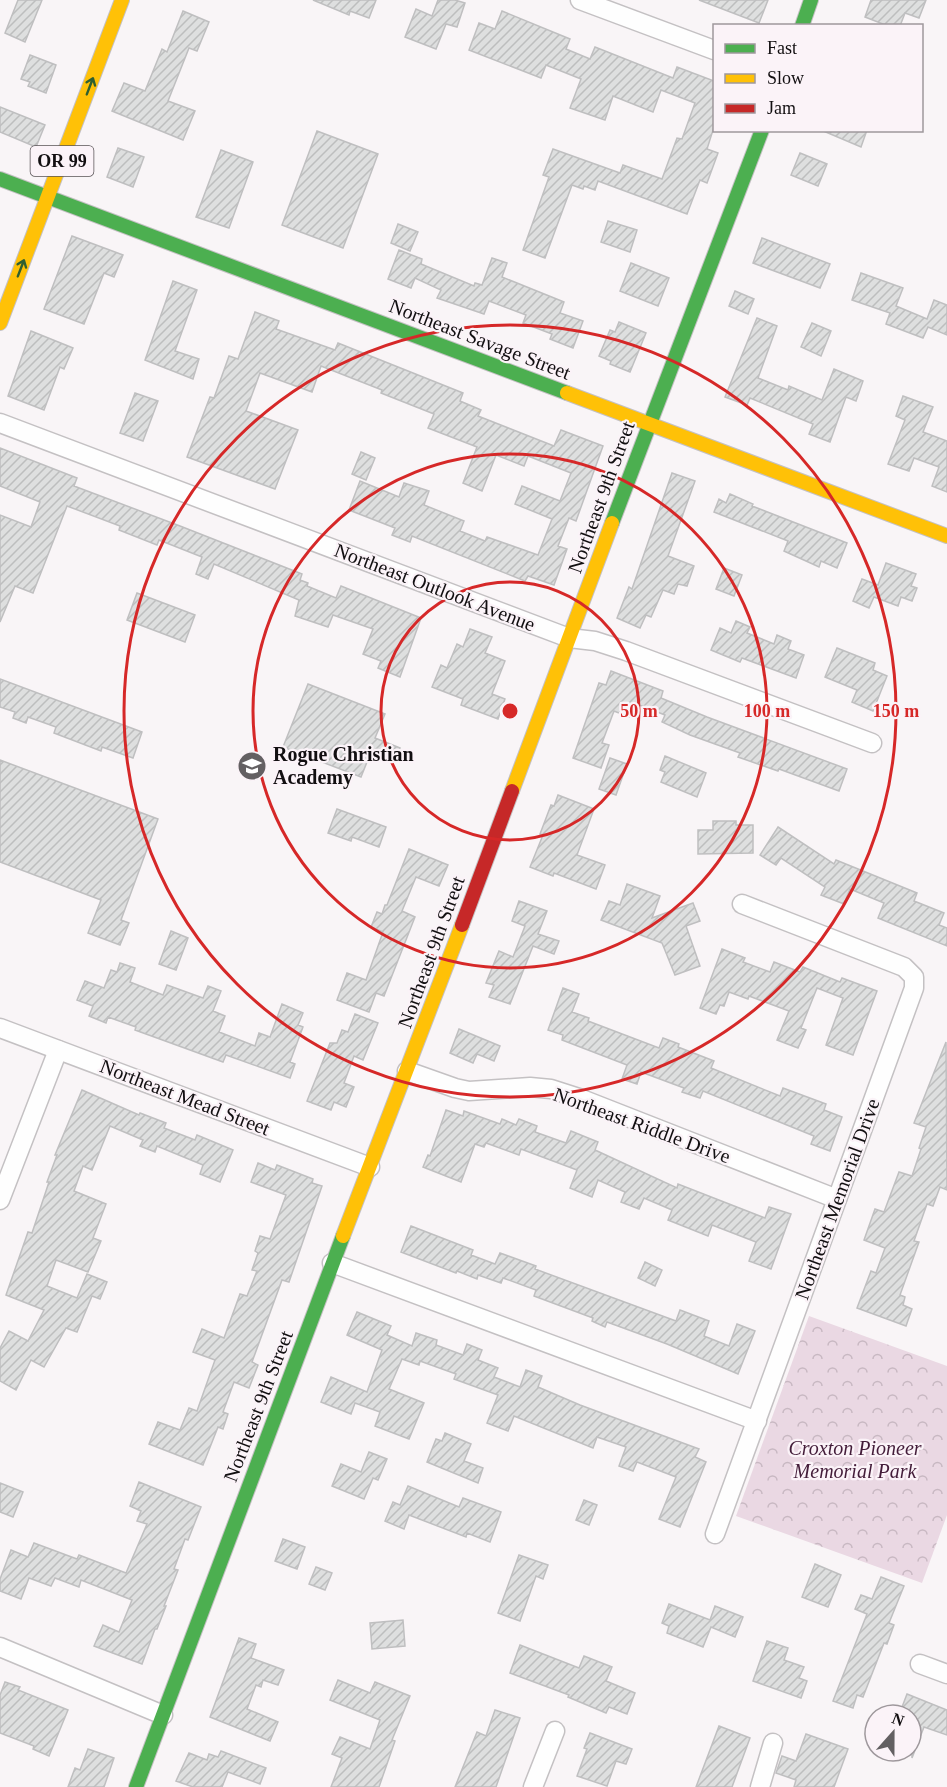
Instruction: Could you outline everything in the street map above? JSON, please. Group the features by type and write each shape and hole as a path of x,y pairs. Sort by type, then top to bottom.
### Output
{"main road":[{"name":"OR 99","path":"0,322 122,0"},
{"path":"803,24 811,0"},
{"name":"Northeast 9th Street","path":"136,1787 332,1263 407,1071 649,424 761,132"},
{"name":"Northeast Savage Street","path":"0,179 947,536"}],"street":[{"path":"580,0 713,50"},
{"name":"Northeast Outlook Avenue","path":"0,423 569,638 595,641 626,651 872,743"},
{"name":"Northeast Memorial Drive","path":"715,1534 914,988 915,976 904,967 742,903"},
{"name":"Northeast Mead Street","path":"0,1028 370,1167"},
{"path":"0,1200 58,1050"},
{"name":"Northeast Riddle Drive","path":"407,1071 455,1088 469,1090 530,1087 551,1089 837,1198"},
{"path":"332,1263 757,1421"},
{"path":"0,1647 163,1714"},
{"path":"920,1664 947,1674"},
{"path":"533,1787 555,1731"},
{"path":"760,1787 773,1743"}],"green space":[{"name":"Croxton Pioneer Memorial Park","path":"809,1316 947,1366 947,1515 922,1583 736,1516"}],"building":[{"path":"18,0 42,0 25,42 5,33"},
{"path":"313,0 376,0 369,18 350,11 349,15"},
{"path":"438,0 455,0 465,3 457,27 446,24 436,49 405,37 416,9 432,16"},
{"path":"699,0 768,0 759,23"},
{"path":"871,0 926,0 919,18 905,13 901,24 883,24 865,17"},
{"path":"183,11 209,22 197,51 189,48 168,101 195,111 183,140 112,111 124,83 145,91 162,49 167,52"},
{"path":"502,11 570,39 566,49 590,59 595,47 673,78 677,67 713,81 713,130 707,149 718,153 707,183 700,180 687,214 598,181 595,190 572,185 545,258 523,250 549,177 543,175 553,149 620,173 623,165 662,179 677,138 682,139 695,103 661,90 653,112 613,96 605,120 570,108 581,79 546,65 541,78 469,50 479,23 495,29"},
{"path":"30,55 56,65 46,93 28,86 30,82 21,79"},
{"path":"0,107 45,125 36,147 0,132"},
{"path":"317,131 378,154 343,248 282,225"},
{"path":"826,132 866,132 861,147"},
{"path":"118,148 144,157 133,187 107,177"},
{"path":"221,150 253,162 229,228 196,217"},
{"path":"800,153 827,164 818,186 791,175"},
{"path":"608,221 637,230 630,252 601,242"},
{"path":"398,224 418,232 410,251 391,243"},
{"path":"72,236 123,255 114,277 104,273 84,324 44,309"},
{"path":"762,238 830,264 820,288 753,263"},
{"path":"399,250 422,259 421,264 474,286 475,283 482,285 492,258 507,263 502,277 564,302 560,313 583,321 573,348 550,339 552,334 523,323 526,315 489,301 484,314 437,298 441,290 415,278 411,288 388,279"},
{"path":"631,263 669,278 658,306 620,291"},
{"path":"861,273 903,288 896,306 927,319 934,300 947,305 947,335 928,327 923,338 886,324 890,313 852,300"},
{"path":"173,281 197,290 175,351 199,359 193,379 145,360"},
{"path":"735,291 754,299 748,314 729,306"},
{"path":"255,312 279,321 276,329 335,350 338,343 463,393 460,401 481,410 478,416 554,446 561,430 603,446 576,521 569,518 558,546 567,549 554,585 528,576 525,581 412,536 410,542 392,535 395,528 349,510 360,481 399,497 404,483 429,491 424,505 464,521 460,531 485,541 487,537 538,555 552,519 515,504 522,486 560,501 571,473 528,456 524,466 496,455 482,491 463,483 477,447 428,428 434,414 321,366 312,392 260,373 246,411 298,430 275,489 187,457 210,397 214,398 229,356 238,359"},
{"path":"757,318 777,326 758,378 788,390 789,386 822,400 834,369 863,381 856,401 846,397 830,442 809,434 813,424 750,398 747,405 725,397"},
{"path":"619,322 646,333 630,372 610,364 611,361 599,356 610,330 615,332"},
{"path":"812,323 831,331 821,356 801,347"},
{"path":"31,331 73,348 64,369 60,367 44,410 8,396"},
{"path":"135,393 158,401 143,441 120,433"},
{"path":"903,396 933,407 923,432 947,441 947,492 932,486 939,467 914,458 909,471 888,464 905,420 896,416"},
{"path":"0,448 77,478 74,486 302,574 300,580 308,583 307,586 336,598 341,586 421,618 400,677 378,668 381,661 363,654 373,629 333,615 328,627 295,616 299,600 214,564 208,579 196,574 202,557 159,540 157,545 119,530 120,526 67,506 33,593 15,586 0,622 0,515 31,527 40,502 0,486"},
{"path":"361,452 375,458 366,480 352,474"},
{"path":"672,473 695,481 668,556 694,566 687,586 678,584 674,594 663,590 651,617 646,615 640,628 617,618 629,587 632,589"},
{"path":"730,494 753,504 752,506 847,543 837,568 821,561 819,567 784,551 788,541 714,512 719,499 726,503"},
{"path":"886,563 916,574 911,586 917,588 912,601 901,597 898,606 874,597 869,608 853,601 862,579 878,585"},
{"path":"724,568 742,575 734,596 716,589"},
{"path":"137,593 195,615 185,642 127,620"},
{"path":"736,621 750,627 747,633 774,644 777,635 791,641 788,649 804,655 796,678 742,658 740,662 711,650 720,628 731,633"},
{"path":"470,629 492,637 485,653 505,661 492,694 505,699 498,719 461,705 463,699 432,687 441,665 447,668 457,644 463,647"},
{"path":"837,648 875,663 873,670 887,676 873,711 852,702 857,690 825,677"},
{"path":"611,671 663,691 661,698 847,769 839,791 738,757 740,753 662,722 665,715 634,703 629,717 614,711 602,743 609,745 601,768 573,758 599,683 606,685"},
{"path":"0,679 142,732 133,758 102,747 101,751 54,733 56,727 28,717 26,723 13,718 15,712 0,707"},
{"path":"308,684 385,714 375,738 400,748 395,761 371,752 361,777 283,747"},
{"path":"665,756 706,773 697,797 661,782 665,772 660,770"},
{"path":"610,758 627,764 616,795 599,789"},
{"path":"0,760 158,819 121,920 129,923 120,945 88,933 101,900 0,862"},
{"path":"558,795 594,809 577,855 605,865 596,889 554,873 553,876 530,867 543,835 540,834 551,805 554,806"},
{"path":"337,809 386,827 379,847 352,837 351,841 328,833"},
{"path":"713,821 736,821 736,825 753,825 753,853 698,854 698,830 713,830"},
{"path":"778,827 834,864 836,860 917,893 914,901 944,913 939,925 947,928 947,946 878,918 884,903 850,889 844,904 821,895 825,887 781,858 776,865 760,855"},
{"path":"409,849 448,865 439,886 416,877 402,911 415,917 384,996 376,993 369,1012 337,1000 347,973 366,980 383,932 371,927 377,912 382,914 387,905"},
{"path":"627,884 660,896 652,918 693,903 700,921 686,926 700,966 675,975 662,943 601,920 609,901 620,905"},
{"path":"519,901 547,911 538,934 559,941 554,954 533,946 510,1004 489,997 494,985 486,983 499,951 513,957 525,926 512,921"},
{"path":"171,931 188,938 176,970 159,964"},
{"path":"722,949 745,958 743,962 770,972 774,962 800,972 803,967 840,982 842,978 877,991 853,1055 826,1045 843,998 817,988 801,1028 806,1030 798,1048 777,1040 789,1011 749,996 748,999 729,992 724,1006 720,1005 716,1014 700,1008"},
{"path":"120,963 135,968 130,982 163,995 167,985 203,998 208,986 221,991 213,1011 225,1016 219,1032 255,1046 259,1033 270,1037 282,1004 303,1013 298,1025 303,1027 290,1062 295,1064 290,1078 226,1055 223,1062 135,1030 136,1027 108,1017 106,1023 89,1016 93,1006 77,1000 85,981 104,988 111,970 117,972"},
{"path":"563,988 579,994 572,1012 589,1018 588,1021 659,1048 663,1038 679,1044 678,1047 714,1061 711,1068 780,1096 783,1088 826,1104 824,1110 842,1117 830,1151 811,1144 814,1136 703,1091 700,1098 682,1092 684,1088 641,1072 637,1084 622,1079 627,1065 562,1040 563,1035 548,1030"},
{"path":"355,1014 378,1023 363,1060 354,1056 344,1083 354,1087 346,1107 334,1102 331,1110 307,1101 330,1043 337,1043 342,1030 348,1032"},
{"path":"459,1029 500,1046 494,1061 477,1054 473,1063 450,1053"},
{"path":"946,1042 947,1190 940,1187 933,1206 927,1204 914,1241 919,1242 900,1295 905,1297 903,1305 912,1309 906,1326 857,1308 871,1271 876,1273 885,1248 864,1240 875,1209 884,1212 899,1172 912,1176 926,1127 914,1123"},
{"path":"82,1090 139,1115 140,1113 166,1123 164,1128 195,1140 197,1135 233,1150 220,1182 200,1174 203,1165 157,1146 155,1152 140,1146 143,1140 110,1126 92,1170 83,1166 74,1191 106,1204 93,1238 101,1241 88,1272 56,1260 47,1286 77,1298 87,1274 107,1282 100,1299 92,1296 77,1332 66,1328 44,1367 31,1360 16,1390 0,1381 0,1348 9,1331 28,1341 44,1310 6,1295 28,1232 32,1233 57,1155 55,1155"},
{"path":"446,1110 463,1116 464,1111 500,1124 502,1119 516,1125 519,1119 537,1126 535,1132 566,1143 571,1131 598,1142 595,1150 677,1188 678,1184 765,1218 769,1207 791,1214 771,1269 749,1261 756,1242 712,1225 708,1236 668,1220 672,1210 644,1198 639,1209 621,1202 625,1192 598,1180 592,1197 570,1188 577,1170 521,1149 519,1155 486,1143 484,1147 475,1144 461,1182 423,1167 428,1155 430,1156"},
{"path":"258,1163 275,1170 277,1165 313,1179 312,1183 322,1186 289,1282 282,1280 252,1362 258,1365 249,1388 234,1382 223,1412 228,1414 223,1429 218,1427 203,1465 149,1444 158,1422 180,1430 189,1408 197,1411 215,1360 193,1352 202,1329 224,1338 240,1294 247,1296 257,1271 252,1270 258,1253 255,1251 260,1236 270,1239 286,1195 251,1182"},
{"path":"411,1226 473,1250 471,1255 495,1264 500,1253 536,1266 535,1269 676,1321 680,1310 709,1321 704,1336 729,1346 737,1324 755,1331 738,1374 607,1322 605,1327 592,1321 593,1318 534,1296 536,1290 503,1278 501,1283 478,1275 477,1279 401,1252"},
{"path":"645,1262 662,1270 655,1286 638,1278"},
{"path":"357,1312 391,1326 387,1335 412,1346 416,1333 437,1340 436,1345 463,1355 467,1344 482,1350 478,1360 498,1368 494,1377 520,1387 526,1370 542,1376 538,1387 699,1449 695,1457 706,1462 680,1527 659,1519 676,1477 637,1462 633,1471 619,1466 626,1447 597,1437 593,1448 514,1416 508,1431 487,1423 498,1395 454,1379 456,1374 420,1361 419,1365 402,1359 389,1389 424,1403 409,1439 375,1426 380,1412 355,1403 351,1414 321,1402 331,1377 367,1392 382,1350 347,1335"},
{"path":"445,1433 471,1444 464,1461 483,1468 478,1483 427,1462 436,1439 442,1441"},
{"path":"369,1452 387,1459 378,1480 373,1478 364,1499 332,1486 341,1464 361,1472"},
{"path":"139,1482 201,1507 188,1540 185,1539 174,1569 178,1570 164,1606 166,1606 142,1664 94,1646 103,1625 119,1632 132,1600 81,1580 79,1587 55,1578 51,1586 29,1578 21,1599 0,1591 0,1579 11,1550 28,1557 34,1543 77,1559 79,1555 126,1573 147,1524 137,1521 141,1511 130,1506"},
{"path":"0,1483 23,1492 13,1517 0,1512"},
{"path":"408,1486 459,1507 463,1498 501,1512 490,1542 467,1533 466,1537 409,1515 404,1529 385,1521 393,1502 400,1505"},
{"path":"584,1500 597,1505 589,1525 576,1520"},
{"path":"283,1539 305,1547 297,1569 275,1561"},
{"path":"519,1555 548,1565 543,1579 536,1576 520,1621 498,1613"},
{"path":"815,1564 841,1575 828,1607 802,1597"},
{"path":"316,1567 332,1573 325,1590 309,1584"},
{"path":"881,1577 904,1586 889,1623 894,1625 887,1644 884,1643 863,1697 857,1695 853,1708 833,1701 867,1614 855,1609 861,1595 872,1599"},
{"path":"669,1604 710,1620 715,1606 743,1617 735,1637 711,1627 703,1647 667,1633 669,1626 662,1623"},
{"path":"403,1620 405,1646 372,1649 370,1623"},
{"path":"239,1638 256,1644 251,1658 284,1670 278,1685 263,1680 261,1687 256,1685 247,1709 278,1722 270,1741 210,1717"},
{"path":"767,1641 788,1648 784,1660 804,1667 799,1678 807,1681 801,1698 753,1681"},
{"path":"520,1645 579,1668 584,1656 612,1667 606,1681 635,1693 627,1714 609,1707 606,1713 568,1697 569,1695 510,1673"},
{"path":"338,1680 370,1693 375,1682 410,1696 392,1740 395,1741 379,1787 331,1787 342,1758 332,1754 340,1737 370,1749 380,1720 330,1700"},
{"path":"5,1682 20,1687 18,1690 68,1710 49,1756 33,1749 34,1746 0,1733 0,1695"},
{"path":"907,1694 947,1710 947,1735 924,1727 923,1730 923,1703 904,1703"},
{"path":"495,1710 520,1718 496,1787 455,1787 477,1732 486,1736"},
{"path":"719,1726 750,1738 732,1787 696,1787"},
{"path":"590,1733 632,1749 626,1764 616,1761 607,1786 577,1776"},
{"path":"806,1734 848,1749 834,1787 794,1787 796,1780 776,1773 782,1756 796,1761"},
{"path":"88,1749 114,1758 104,1787 68,1787 75,1768 80,1770"},
{"path":"221,1751 266,1768 260,1784 228,1772 222,1787 193,1787 176,1781 189,1753 207,1760 209,1754 218,1757"}],"traffic: fast":[{"path":"803,24 811,0"},
{"path":"612,523 761,132"},
{"path":"0,179 567,393"},
{"path":"136,1787 343,1236"}],"traffic: slow":[{"path":"0,323 122,0"},
{"path":"567,393 947,536"},
{"path":"512,791 612,523"},
{"path":"343,1236 462,925"}],"traffic: jam":[{"path":"462,925 512,791"}],"place":[{"name":"Rogue Christian Academy","path":"252,766"}]}
